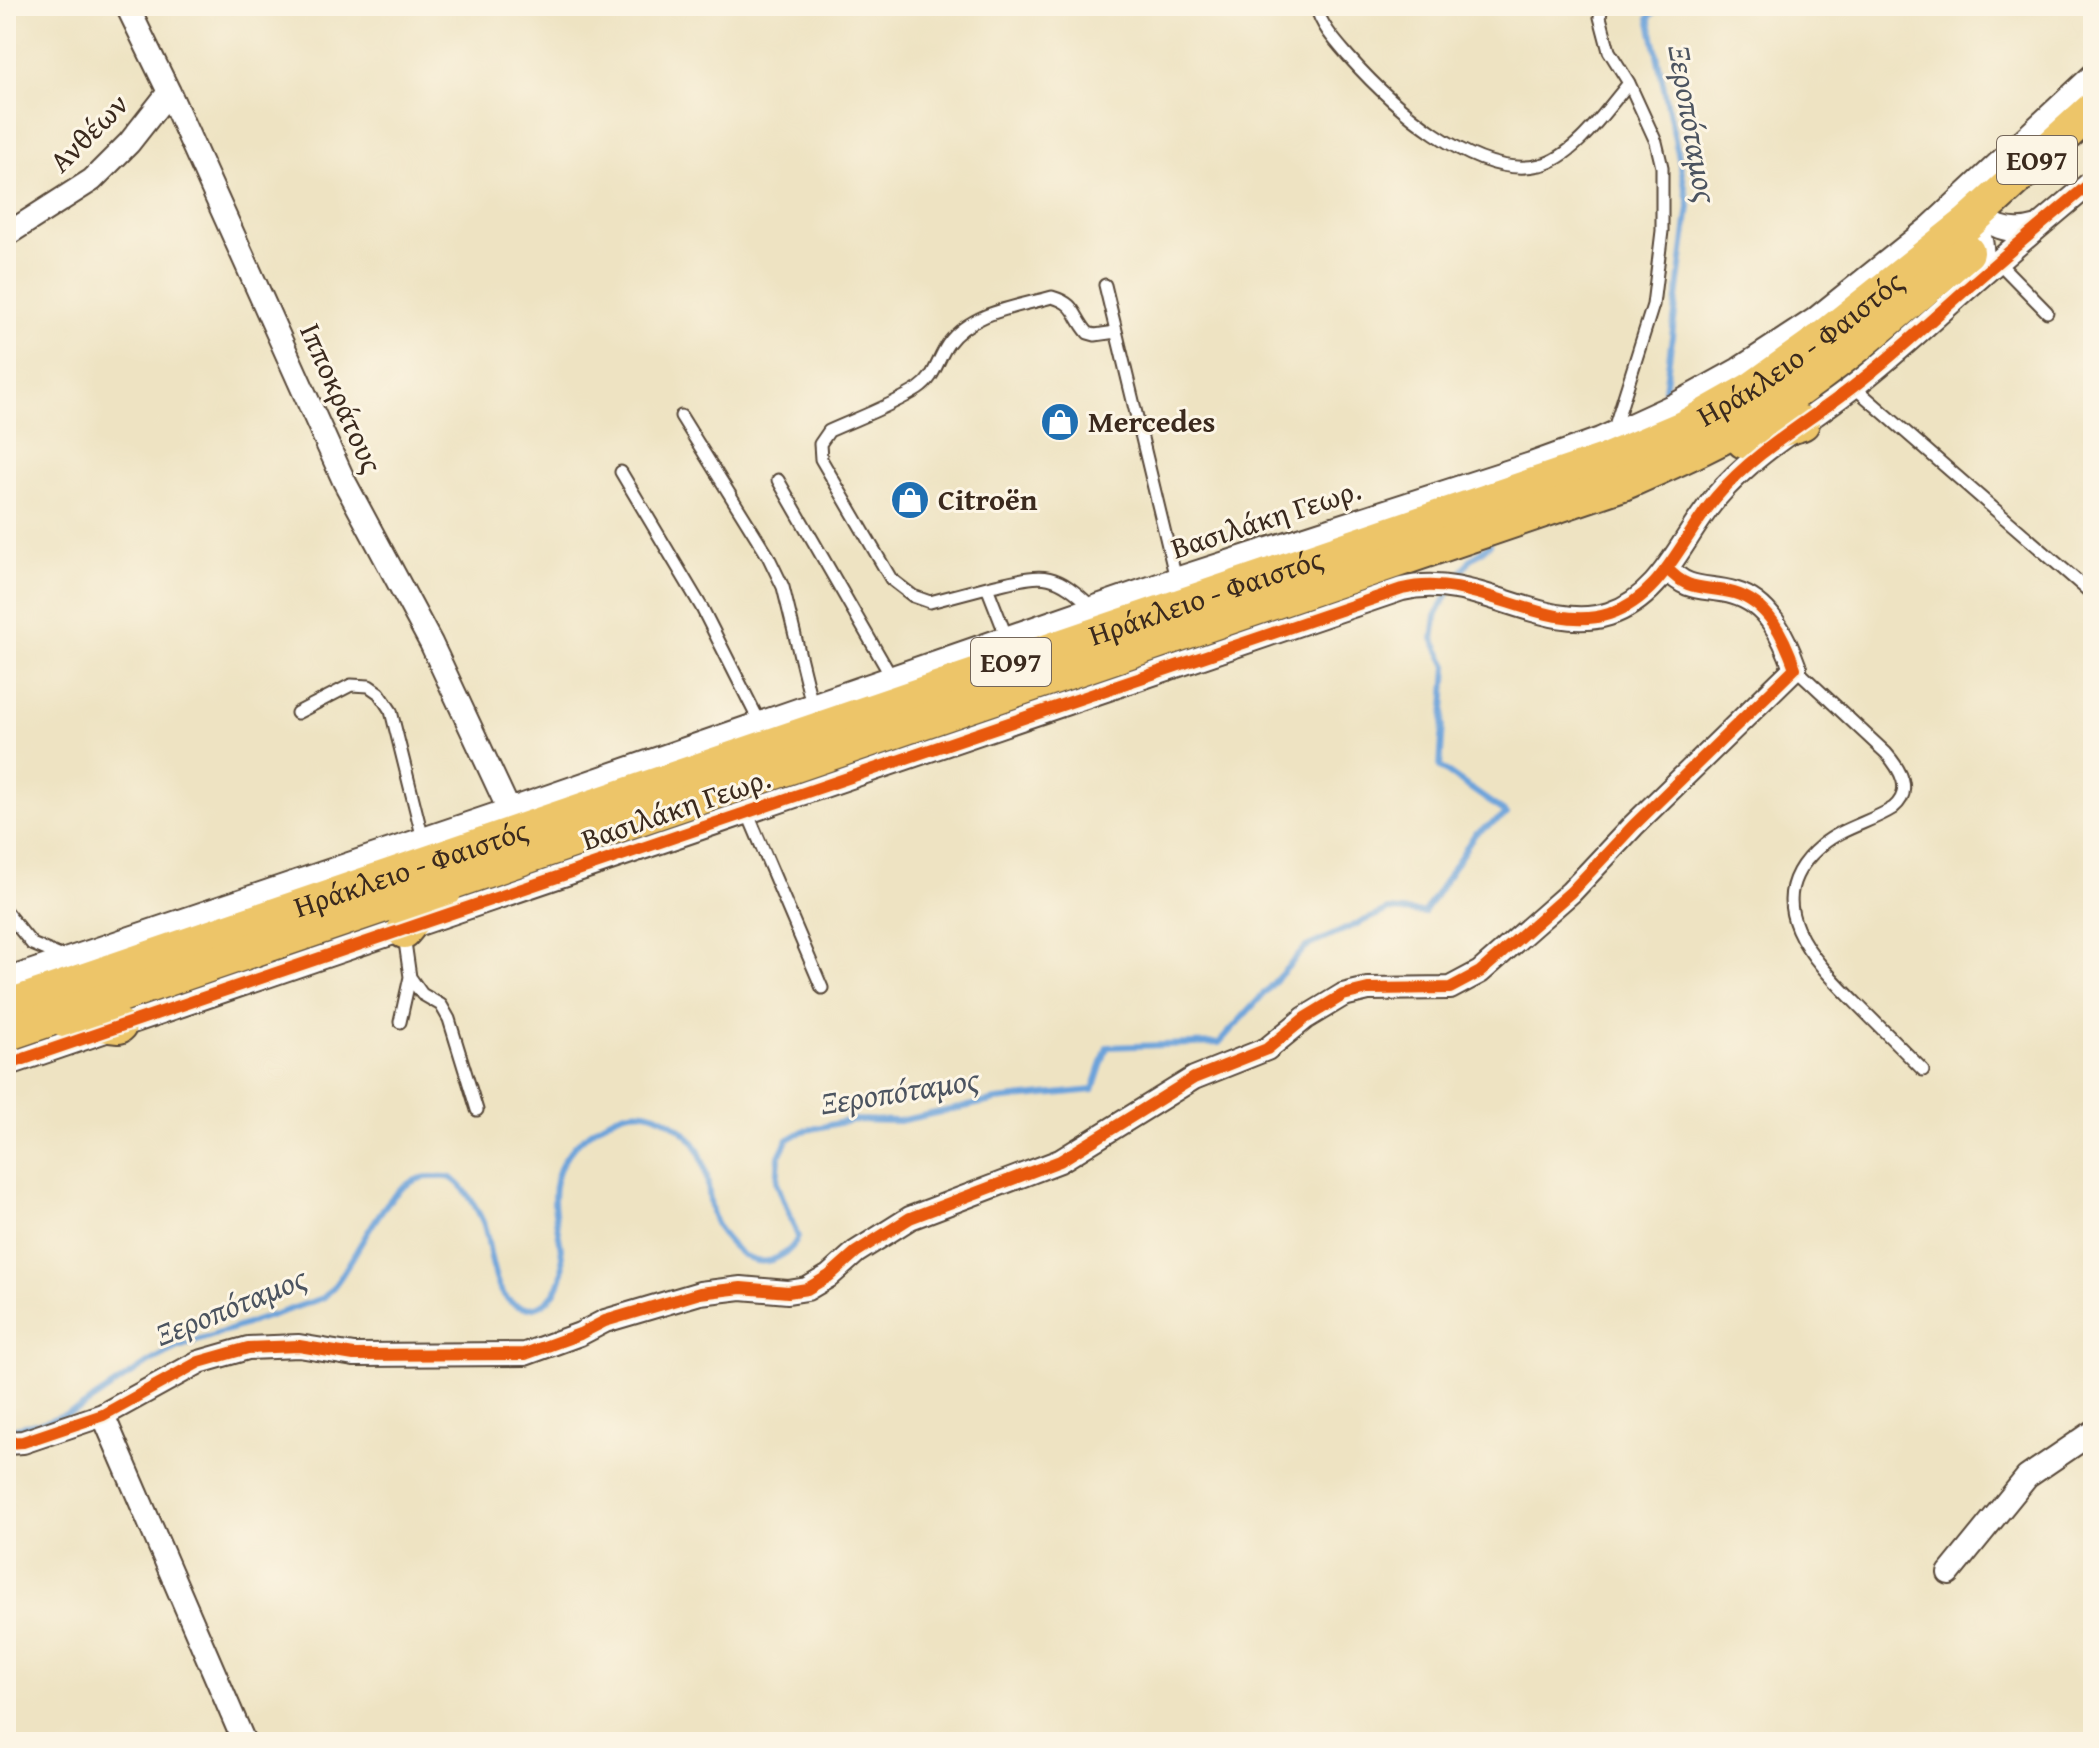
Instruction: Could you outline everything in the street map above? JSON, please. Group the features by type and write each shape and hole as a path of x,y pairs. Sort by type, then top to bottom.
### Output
{"main road":[{"name":"Ηράκλειο - Φαιστός","path":"6,1007 1246,582 1539,485 1683,428 1752,389 1822,339 1984,240 2093,109"},
{"name":"Ηράκλειο - Φαιστός","path":"6,1034 1623,483 1694,451 1768,410 1838,361 1984,240 2093,141"},
{"path":"1623,483 1802,423"},
{"path":"1176,579 1210,585 1246,582"},
{"path":"404,931 418,914 455,882"},
{"path":"47,1021 67,1019 119,1026"}],"street":[{"name":"Ιπποκράτους","path":"127,6 169,92 344,481 431,643 509,810"},
{"name":"Βασιλάκη Γεωρ.","path":"6,980 1176,579 1531,464 1613,433 1674,405 1814,320 1923,233 2093,75"},
{"name":"Ανθέων","path":"6,235 92,180 129,143 169,92"},
{"path":"1984,240 1982,195 1997,164"},
{"name":"Βασιλάκη Γεωρ.","path":"6,1065 1413,586 1442,585 1477,591 1553,615 1589,618 1622,609 1653,587 1723,488 1754,459 1854,387 1984,240 2039,227 2093,181"},
{"path":"1923,233 1956,220 1984,240 2039,227"},
{"path":"6,1443 23,1442 103,1415 199,1362 248,1348 299,1346 354,1355 525,1354 580,1334 605,1321 700,1293 741,1288 788,1292 807,1289 829,1276 856,1252 910,1218 1060,1161 1194,1078 1267,1049 1305,1018 1343,995 1368,989 1450,988 1480,972 1571,892 1633,826 1795,668 1776,623 1752,601 1735,593 1682,584 1667,568"},
{"path":"103,1415 244,1742"},
{"path":"1949,1573 2027,1477 2093,1432"}],"lane":[{"path":"1316,6 1328,32 1380,91 1444,140 1483,159 1521,168 1543,165 1572,148 1629,83"},
{"path":"1602,6 1600,17 1609,51 1629,83 1656,142 1662,167 1662,231 1653,305 1613,433"},
{"path":"1984,240 2047,312"},
{"path":"1105,285 1176,579"},
{"path":"1093,608 1067,584 1053,577 1037,576 930,602 913,596 891,579 821,459 820,444 829,431 918,389 932,376 945,348 958,331 980,317 1052,297 1074,309 1088,333 1116,332"},
{"path":"1854,387 2092,594"},
{"path":"681,416 768,556 783,587 812,705"},
{"path":"621,472 702,608 760,723"},
{"path":"778,480 892,678"},
{"path":"987,587 1007,638"},
{"path":"1795,668 1886,753 1897,766 1905,787 1901,800 1893,808 1828,840 1810,857 1793,889 1796,930 1815,961 1923,1070"},
{"path":"297,713 351,685 369,686 379,693 391,711 423,839"},
{"path":"747,812 822,988"},
{"path":"6,912 32,944 48,953 68,958"},
{"path":"400,1022 410,977 404,931"},
{"path":"410,977 422,994 441,1005 449,1019 477,1110"}],"waterway":[{"name":"Ξεροπόταμος","path":"1661,6 1649,17 1689,206 1664,398"},
{"name":"Ξεροπόταμος","path":"1588,513 1633,495"},
{"name":"Ξεροπόταμος","path":"1454,582 1470,560 1490,544"},
{"name":"Ξεροπόταμος","path":"6,1430 45,1422 79,1409 149,1362 176,1348 323,1298 385,1206 415,1180 447,1177 461,1186 483,1222 494,1274 506,1297 515,1305 527,1308 542,1304 549,1299 560,1281 562,1261 554,1192 560,1168 577,1144 609,1120 628,1112 655,1115 687,1135 705,1168 710,1204 718,1227 743,1255 763,1262 788,1251 798,1237 777,1183 779,1156 787,1140 803,1131 852,1120 899,1121 996,1100 1093,1090 1107,1047 1219,1043 1306,947 1388,910 1424,913 1475,834 1507,814 1440,767 1447,666 1433,639 1436,616 1449,592"}],"cycle path":[{"path":"6,1065 1402,589 1430,586 1457,588 1559,616 1584,618 1609,614 1644,594 1658,579 1717,496 1748,465 1882,363 2093,181"},
{"path":"6,1443 23,1442 103,1415 199,1362 248,1348 299,1346 354,1355 525,1354 580,1334 605,1321 700,1293 741,1288 788,1292 807,1289 829,1276 856,1252 910,1218 1060,1161 1194,1078 1267,1049 1305,1018 1343,995 1368,989 1450,988 1480,972 1571,892 1633,826 1795,668 1774,623 1757,605 1734,593 1690,585 1667,568"}],"place":[{"name":"Mercedes","path":"1060,422"},
{"name":"Citroën","path":"910,500"}]}
